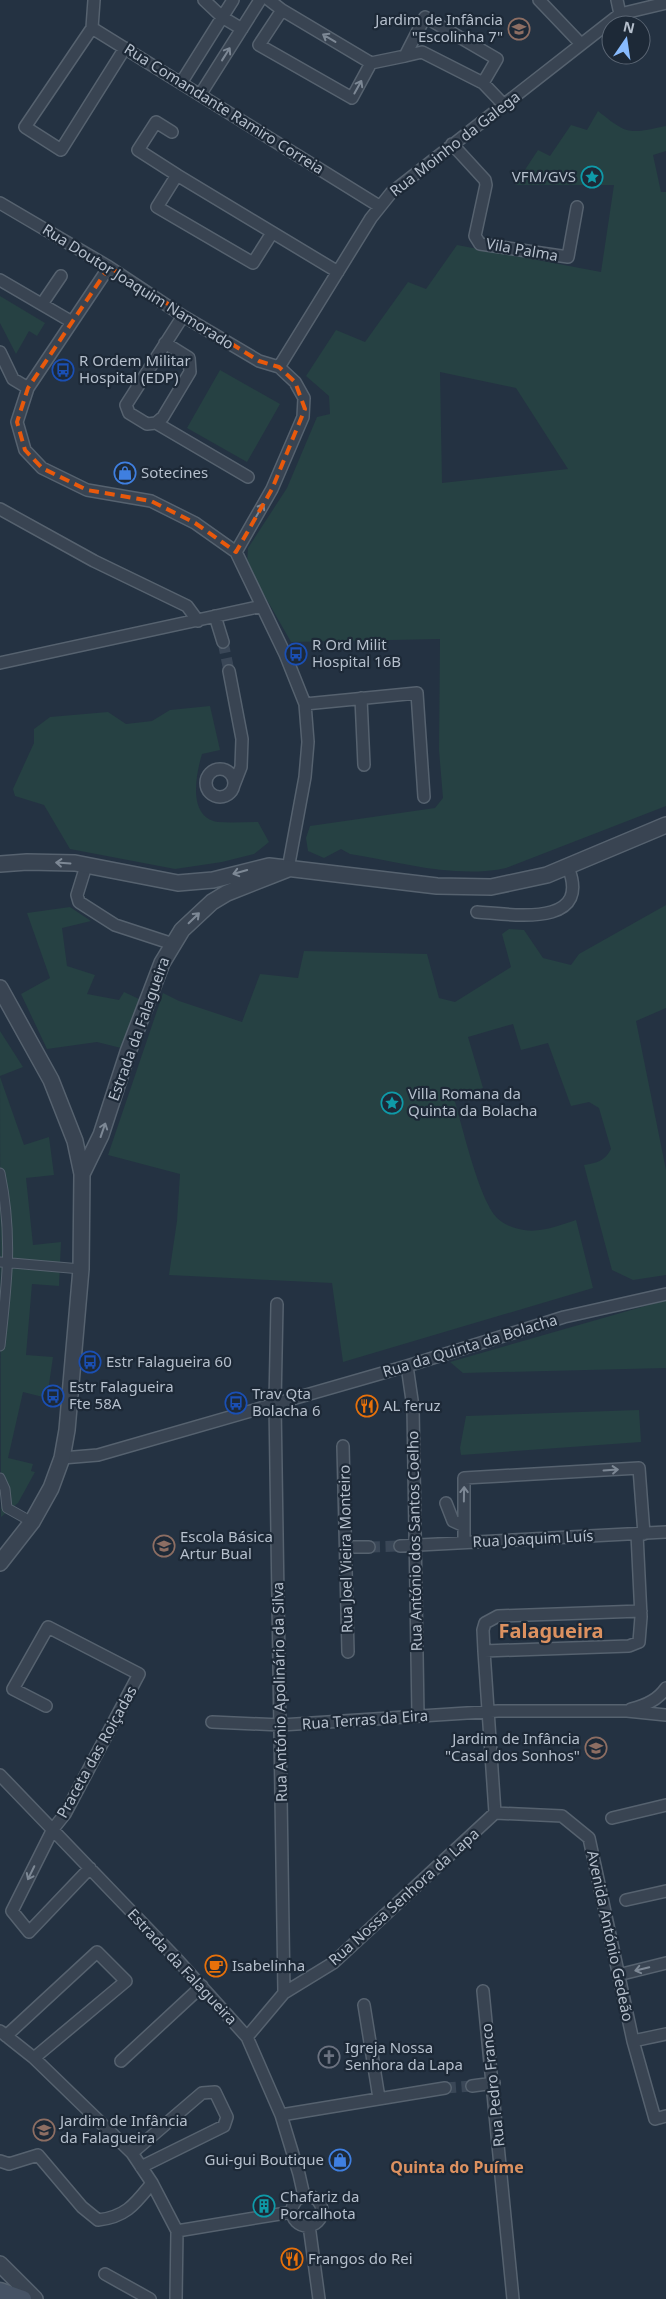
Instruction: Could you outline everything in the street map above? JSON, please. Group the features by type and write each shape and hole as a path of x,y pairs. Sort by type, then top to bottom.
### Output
{"main road":[{"path":"0,2291 22,2299"}],"street":[{"path":"94,0 92,28 25,127 61,150 125,48"},
{"path":"204,0 222,17 242,29"},
{"path":"181,83 233,0"},
{"path":"200,95 260,0"},
{"path":"269,0 282,10 371,63 422,52 483,82 504,105"},
{"path":"539,0 581,44"},
{"path":"617,0 620,14"},
{"name":"Rua Moinho da Galega","path":"279,367 380,206 391,193 620,14 666,3"},
{"path":"282,10 259,45 352,98 371,63"},
{"path":"405,56 425,16 497,59 483,82"},
{"name":"Rua Comandante Ramiro Correia","path":"92,28 380,206"},
{"path":"172,132 156,122 138,150 338,272"},
{"name":"Vila Palma","path":"452,144 485,180 486,186 475,236 480,244 568,257 577,207"},
{"path":"178,175 156,207 253,264 272,233"},
{"name":"Rua Doutor Joaquim Namorado","path":"0,203 109,267 183,316 259,360 279,367"},
{"path":"0,864 60,862 164,881 194,882 214,880 262,867 288,869 305,777 308,742 305,704 236,552 195,523 151,502 87,490 42,468 25,450 17,422 28,388 109,267"},
{"path":"42,304 60,276"},
{"path":"0,280 72,322"},
{"path":"165,343 189,358 190,372 163,417 156,423 147,424 129,413 126,405 165,343 183,316"},
{"path":"0,352 13,379"},
{"path":"236,552 272,489 305,409 304,398 295,382 279,367"},
{"path":"0,379 13,379 28,388"},
{"path":"156,423 248,477"},
{"path":"0,509 94,561 187,606 198,621"},
{"path":"0,662 262,606"},
{"path":"215,616 223,642"},
{"path":"229,671 242,739 241,767 234,785"},
{"path":"305,704 417,693 424,797"},
{"path":"361,698 364,765"},
{"name":"Estrada da Falagueira","path":"0,1563 32,1522 51,1488 62,1458 67,1430 80,1269 82,1174 101,1135 144,1008 162,963 173,944 192,920 218,898 288,869 474,888 528,881 568,867 666,825"},
{"path":"86,866 77,895 79,902 115,925 173,944"},
{"path":"477,912 543,915 559,909 565,905 572,893 573,879 568,867"},
{"path":"214,880 219,888 218,898"},
{"path":"0,988 51,1080 69,1126 82,1174"},
{"path":"0,1173 7,1207 0,1346"},
{"path":"4,1262 80,1269"},
{"name":"Rua da Quinta da Bolacha","path":"62,1458 98,1455 407,1366 564,1317 666,1294"},
{"name":"Rua António Apolinário da Silva","path":"277,1304 275,1403 284,1993"},
{"name":"Rua António dos Santos Coelho","path":"407,1366 413,1407 418,1716"},
{"name":"Rua Joel Vieira Monteiro","path":"343,1446 347,1547 348,1652"},
{"path":"464,1542 464,1478 639,1468 641,1611 639,1642 628,1646 484,1651"},
{"path":"0,1478 6,1489 6,1508 32,1522"},
{"path":"446,1503 453,1521 464,1526"},
{"name":"Rua Joaquim Luís","path":"400,1546 666,1532"},
{"path":"347,1547 369,1546"},
{"path":"495,1813 484,1651 483,1630 485,1624 491,1618 498,1616 641,1611"},
{"name":"Praceta das Roiçadas","path":"46,1706 13,1690 48,1627 139,1674 65,1814 53,1829"},
{"path":"627,1710 654,1700 661,1696 666,1688"},
{"path":"627,1710 666,1715"},
{"name":"Rua Terras da Eira","path":"212,1722 281,1725 488,1711 627,1710"},
{"name":"Estrada da Falagueira","path":"0,1775 202,1986 247,2037 281,2115 304,2196"},
{"path":"612,1818 666,1805"},
{"name":"Avenida António Gedeão","path":"495,1813 562,1816 588,1838 633,2042 655,2119 666,2116"},
{"name":"Rua Nossa Senhora da Lapa","path":"284,1993 332,1963 495,1813"},
{"path":"53,1829 12,1911 29,1932 90,1868"},
{"path":"626,1900 666,1891"},
{"path":"34,2058 126,1981 97,1952 3,2034 34,2058 132,2153 152,2183 177,2231 176,2299"},
{"path":"618,1975 666,1963"},
{"path":"122,2061 202,1986"},
{"name":"Rua Pedro Franco","path":"483,1991 494,2083 513,2299"},
{"path":"247,2037 284,1993"},
{"path":"364,2005 379,2098"},
{"path":"633,2042 666,2034"},
{"path":"472,2086 494,2083"},
{"path":"281,2115 445,2088"},
{"path":"132,2153 202,2094 215,2092 227,2117 224,2126 141,2167"},
{"path":"0,2161 9,2164 38,2156 82,2207 98,2220 113,2218 132,2207 152,2183"},
{"path":"304,2196 315,2198 321,2208 319,2219 309,2226 297,2222 292,2212 294,2202 304,2196"},
{"path":"177,2231 292,2212"},
{"path":"309,2226 319,2299"},
{"path":"0,2264 35,2299"},
{"path":"105,2274 150,2299"}],"highlighted area":[{"path":"109,267 259,361 279,367 295,382 305,409 272,489 236,552 195,523 151,501 87,490 42,468 25,450 17,422 28,388"}],"green space":[{"path":"598,111 616,125 629,130 636,131 666,126 666,151 653,155 661,192 666,192 666,806 506,868 487,871 448,871 408,865 350,854 341,849 324,858 308,851 306,838 310,826 435,808 443,798 439,750 440,639 291,642 247,565 248,548 287,488 317,417 330,414 329,396 306,376 336,330 365,342 408,282 426,289 457,245 601,272 614,185 515,185 538,150 550,156 571,125 587,130","holes":["440,372 516,388 568,469 442,483"]},
{"path":"0,296 45,323 37,336 29,331 16,354 0,323"},
{"path":"220,370 280,404 247,462 187,428"},
{"path":"210,706 220,750 202,754 196,783 198,804 208,818 218,822 258,822 269,842 254,854 222,862 175,869 70,849 44,805 15,796 13,789 34,743 34,729 50,717 108,712 126,724 152,721 170,710"},
{"path":"666,905 666,1008 636,1021 666,1170 666,1275 633,1280 612,1270 584,1165 600,1161 611,1149 599,1108 589,1102 571,1106 548,1043 521,1050 513,1024 468,1037 483,1088 453,1095 471,1160 490,1208 497,1218 509,1226 530,1231 550,1228 576,1220 593,1288 343,1362 332,1283 169,1275 177,1221 180,1174 108,1155 163,993 179,1001 242,1022 260,974 298,978 304,951 427,954 439,998 455,1002 511,967 502,934 509,929 524,930 543,958 571,965 579,954"},
{"path":"70,907 91,921 62,928 67,966 95,975 87,994 119,1000 124,992 139,999 125,1049 97,1042 47,1049 21,994 50,978 27,913"},
{"path":"0,1031 23,1067 0,1076"},
{"path":"0,1077 24,1145 49,1137 54,1175 26,1178 33,1245 61,1242 59,1286 32,1284 26,1355 53,1357 47,1398 23,1392 8,1458 33,1464 31,1471 35,1472 18,1503 1,1517"},
{"path":"666,1300 666,1368 463,1373 450,1362"},
{"path":"639,1410 641,1442 461,1455 460,1448 466,1416"}],"tunnel":[{"path":"223,642 229,671"},
{"path":"369,1547 400,1546"},
{"path":"445,2088 472,2086"}],"place":[{"name":"Jardim de Infância \"Escolinha 7\"","path":"519,29"},
{"name":"VFM/GVS","path":"592,177"},
{"name":"R Ordem Militar Hospital (EDP)","path":"63,370"},
{"name":"Sotecines","path":"125,473"},
{"name":"R Ord Milit Hospital 16B","path":"296,654"},
{"name":"Villa Romana da Quinta da Bolacha","path":"392,1103"},
{"name":"Estr Falagueira 60","path":"90,1362"},
{"name":"Estr Falagueira Fte 58A","path":"53,1396"},
{"name":"Trav Qta Bolacha 6","path":"236,1403"},
{"name":"AL feruz","path":"367,1406"},
{"name":"Escola Básica Artur Bual","path":"164,1546"},
{"name":"Jardim de Infância \"Casal dos Sonhos\"","path":"596,1748"},
{"name":"Isabelinha","path":"216,1966"},
{"name":"Igreja Nossa Senhora da Lapa","path":"329,2057"},
{"name":"Jardim de Infância da Falagueira","path":"44,2130"},
{"name":"Gui-gui Boutique","path":"340,2160"},
{"name":"Chafariz da Porcalhota","path":"264,2206"},
{"name":"Frangos do Rei","path":"292,2259"}],"district":[{"name":"Falagueira","path":"551,1631"},
{"name":"Quinta do Puíme","path":"457,2167"}]}
